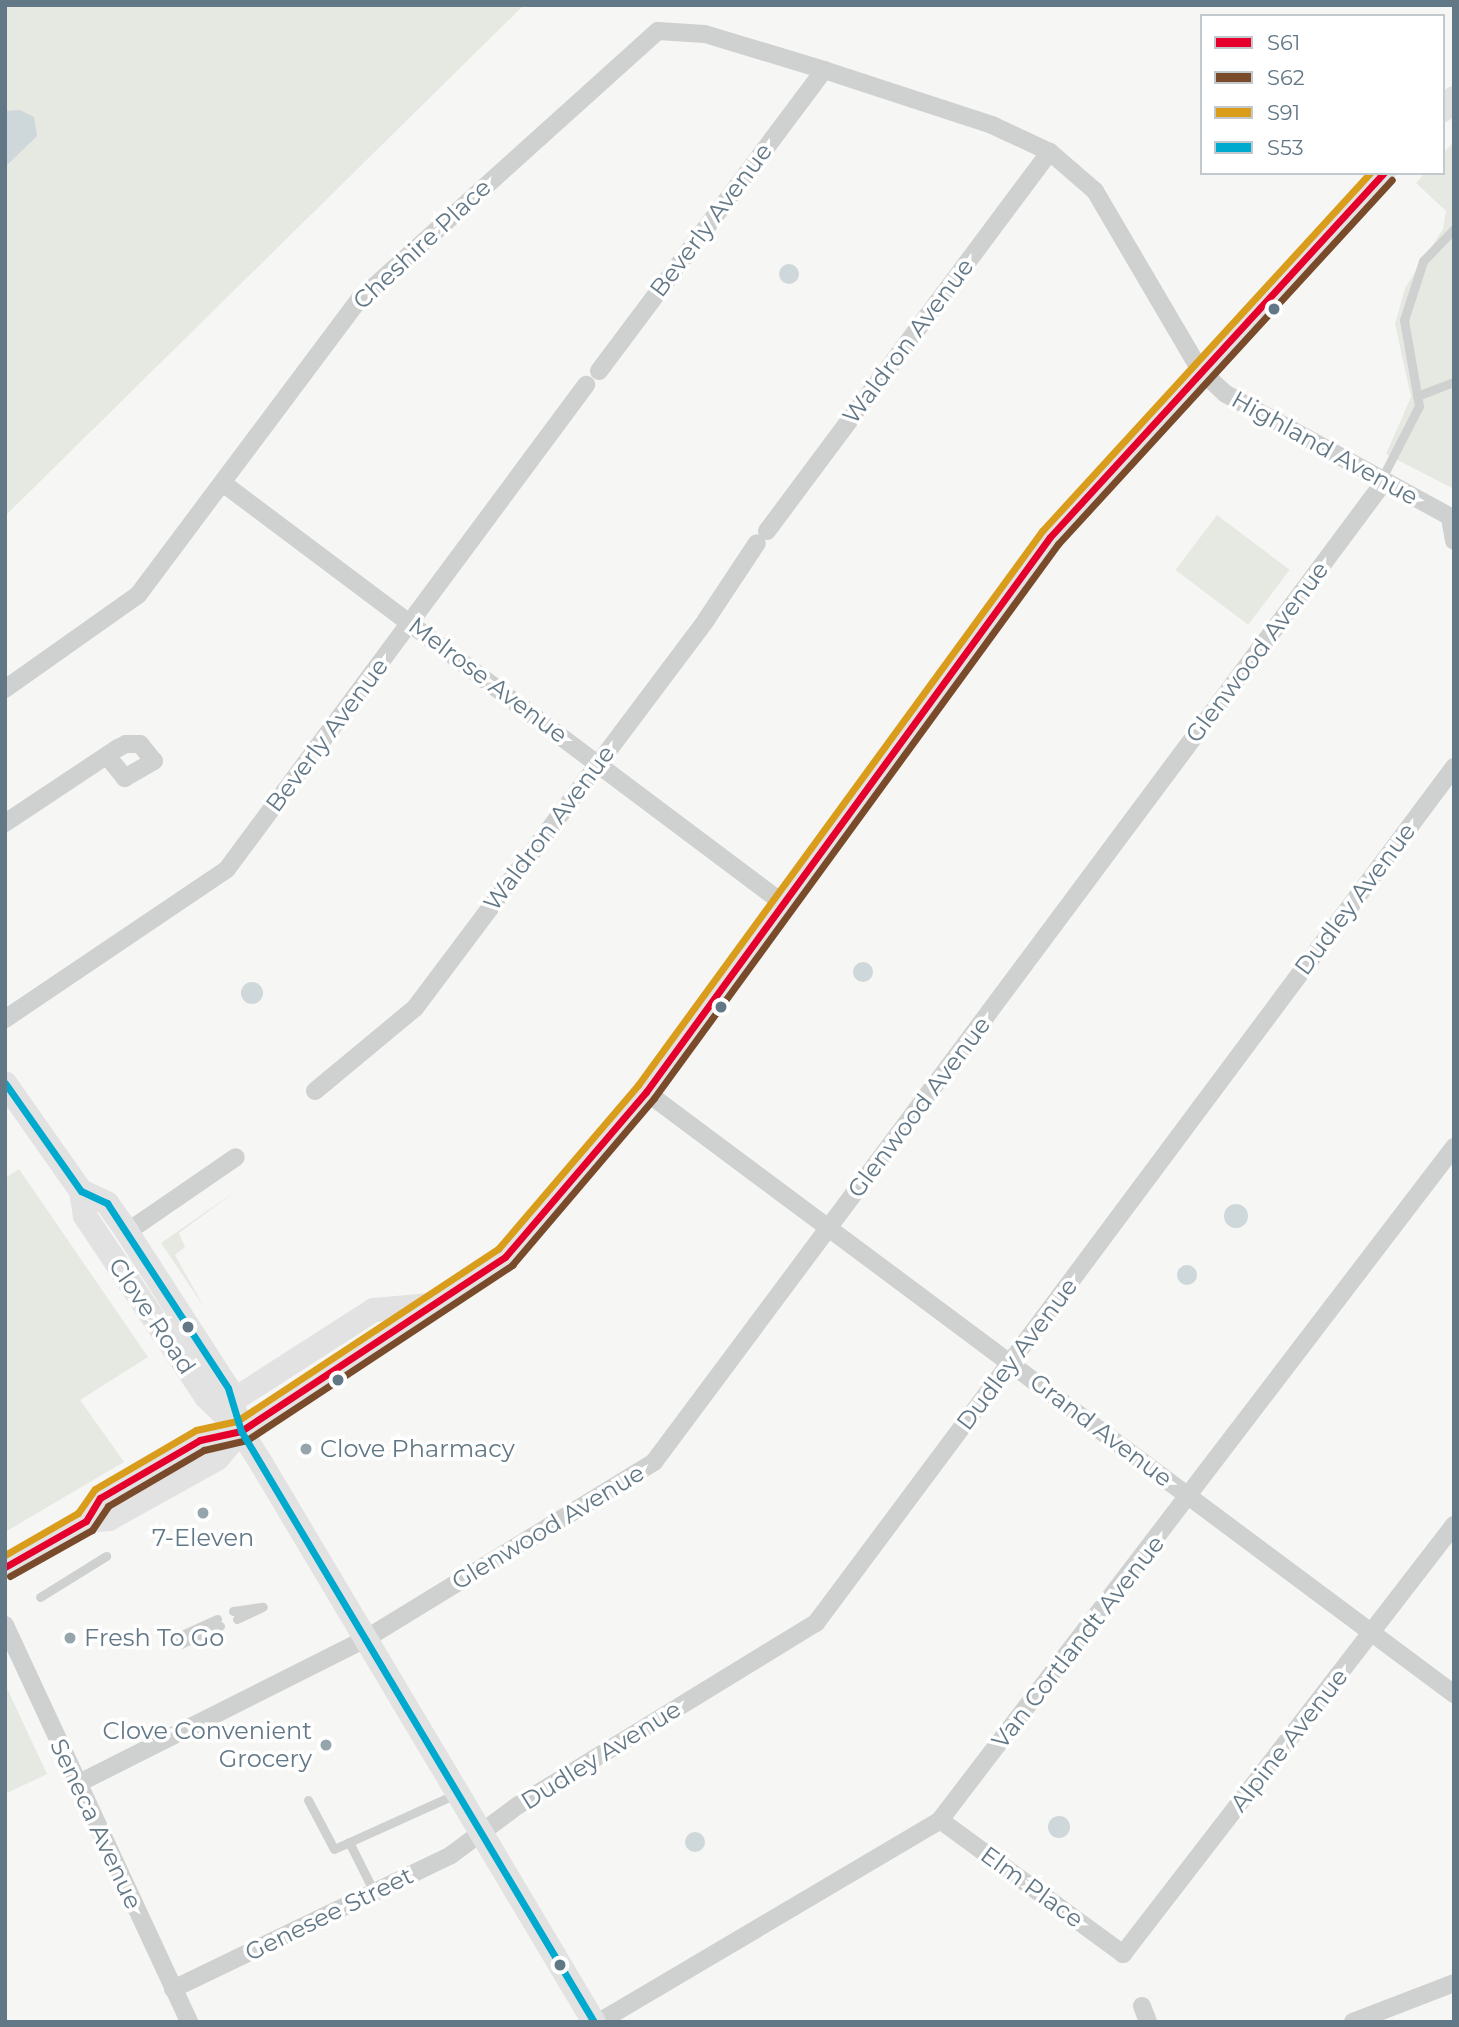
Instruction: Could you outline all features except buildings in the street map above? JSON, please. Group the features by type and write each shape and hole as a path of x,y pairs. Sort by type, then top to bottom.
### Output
{"main road":[{"path":"5,1567 86,1521 100,1498 200,1440 241,1431 505,1257 646,1092 1051,537 1200,370 1382,175"},
{"name":"Clove Road","path":"5,1083 81,1191 85,1216 206,1397 241,1431 597,2022"},
{"name":"Clove Road","path":"81,1191 107,1203 127,1232 232,1401 241,1431"},
{"path":"232,1401 374,1310 435,1305"}],"street":[{"name":"Cheshire Place","path":"5,689 138,595 224,484 359,300 638,43 658,31 680,29 824,70 992,125 1050,152"},
{"name":"Beverly Avenue","path":"599,371 824,70"},
{"name":"Highland Avenue","path":"1050,152 1095,191 1200,370 1226,394 1452,519"},
{"name":"Waldron Avenue","path":"315,1091 415,1008 1050,152"},
{"name":"Beverly Avenue","path":"5,1019 227,869 586,385"},
{"name":"Glenwood Avenue","path":"77,1783 367,1638 654,1462 1383,481"},
{"name":"Melrose Avenue","path":"224,484 784,904"},
{"path":"1452,519 1454,541"},
{"path":"5,824 107,756"},
{"name":"Dudley Avenue","path":"481,1833 816,1623 1454,767"},
{"name":"Grand Avenue","path":"646,1092 1454,1694"},
{"name":"Van Cortlandt Avenue","path":"597,2022 940,1820 1190,1497 1454,1147"},
{"path":"127,1232 236,1157"},
{"name":"Alpine Avenue","path":"1123,1954 1454,1525"},
{"name":"Seneca Avenue","path":"5,1625 189,2022"},
{"name":"Elm Place","path":"940,1820 1123,1954"},
{"name":"Genesee Street","path":"173,1989 374,1892 481,1833"},
{"path":"1353,2022 1454,1983"}],"lane":[{"path":"1383,481 1419,406 1404,320 1423,261 1454,229"},
{"path":"1417,396 1454,382"},
{"path":"40,1597 106,1556"},
{"path":"235,1615 262,1607"},
{"path":"179,1641 219,1623"},
{"path":"308,1800 334,1850 458,1794"},
{"path":"349,1842 374,1892"}],"shaded area":[{"path":"5,5 524,5 5,516"},
{"path":"20,110 34,117 37,136 5,167 5,111"},
{"path":"1454,142 1454,489 1386,454 1411,397 1395,324 1405,288 1443,229 1446,211 1416,183 1423,175 1445,175 1445,151"},
{"path":"789,264 796,267 799,274 796,281 789,284 782,281 779,274 782,267"},
{"path":"1217,515 1290,570 1248,625 1175,570"},
{"path":"863,962 870,965 873,972 870,979 863,982 856,979 853,972 856,965"},
{"path":"252,982 260,985 263,993 260,1001 252,1004 244,1001 241,993 244,985"},
{"path":"19,1169 148,1357 80,1400 124,1462 5,1532 5,1178"},
{"path":"240,1188 179,1233 185,1247 175,1255 204,1307 161,1243"},
{"path":"1236,1204 1245,1207 1248,1216 1245,1225 1236,1228 1227,1225 1224,1216 1227,1207"},
{"path":"1187,1265 1194,1268 1197,1275 1194,1282 1187,1285 1180,1282 1177,1275 1180,1268"},
{"path":"5,1684 47,1774 5,1794"},
{"path":"1059,1816 1067,1819 1070,1827 1067,1835 1059,1838 1051,1835 1048,1827 1051,1819"},
{"path":"695,1832 702,1835 705,1842 702,1849 695,1852 688,1849 685,1842 688,1835"}],"transit line":[{"name":"S91","path":"5,1555 78,1513 95,1489 196,1430 237,1421 498,1249 638,1085 1042,531 1368,175"},
{"name":"S61","path":"5,1567 86,1521 100,1498 200,1440 241,1431 505,1257 646,1092 1050,537 1382,175"},
{"name":"S62","path":"10,1576 92,1530 108,1506 204,1450 247,1440 512,1265 654,1098 1058,544 1392,180"},
{"name":"S53","path":"5,1083 81,1191 107,1203 228,1388 241,1431 594,2022"}],"place":[{"name":"Clove Pharmacy","path":"306,1449"},
{"name":"7-Eleven","path":"203,1513"},
{"name":"Fresh To Go","path":"70,1638"},
{"name":"Clove Convenient Grocery","path":"326,1745"}]}
